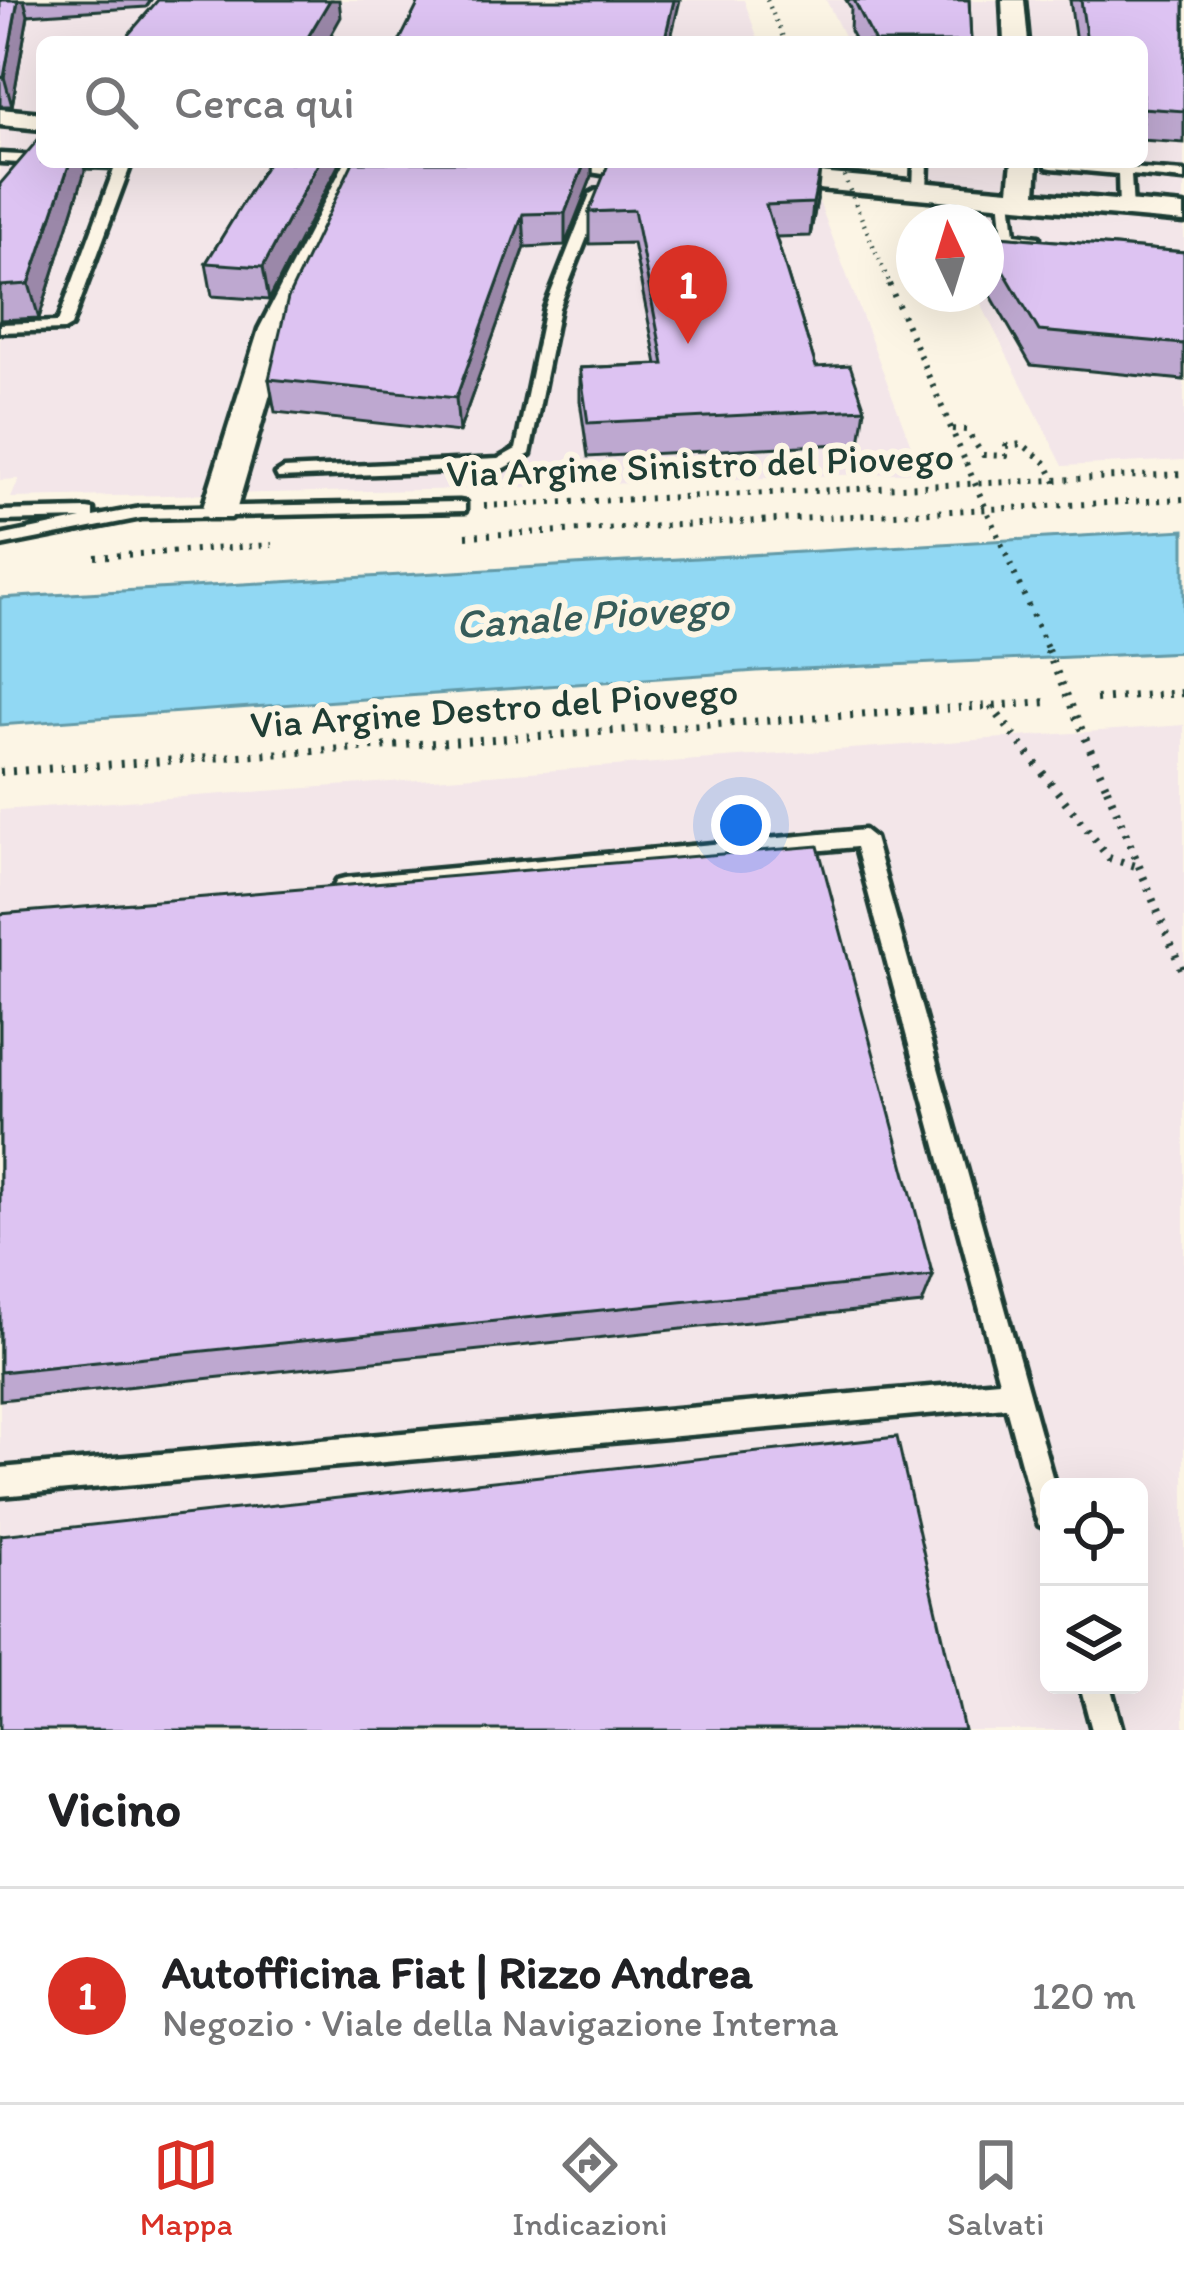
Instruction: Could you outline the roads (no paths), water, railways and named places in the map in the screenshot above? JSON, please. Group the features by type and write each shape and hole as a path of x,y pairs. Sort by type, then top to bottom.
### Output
{"street":[{"path":"1013,0 1016,36"},
{"path":"0,117 36,120"},
{"path":"219,511 274,329 355,168"},
{"path":"644,168 691,172"},
{"path":"1013,200 1035,168"},
{"path":"920,191 872,193 732,176 802,176 1184,214"}],"lane":[{"path":"0,158 36,160"},
{"path":"0,328 64,326 122,168"},
{"path":"284,474 502,464 524,451 552,308 607,168"},
{"path":"920,191 921,168"},
{"path":"1092,168 1184,176"},
{"path":"1124,171 1126,210"},
{"path":"1013,200 1007,237 1052,242"},
{"name":"Via Argine Sinistro del Piovego","path":"142,513 459,507"},
{"path":"0,516 142,513"},
{"path":"0,541 142,513"},
{"path":"327,887 864,838 1040,1482"},
{"path":"0,1482 1016,1394"},
{"path":"1097,1694 1107,1730"}],"water":[{"name":"Canale Piovego","path":"1184,530 1184,652 757,671 0,725 0,598"}],"place":[{"name":"Autofficina Fiat | Rizzo Andrea","path":"688,344"}]}
